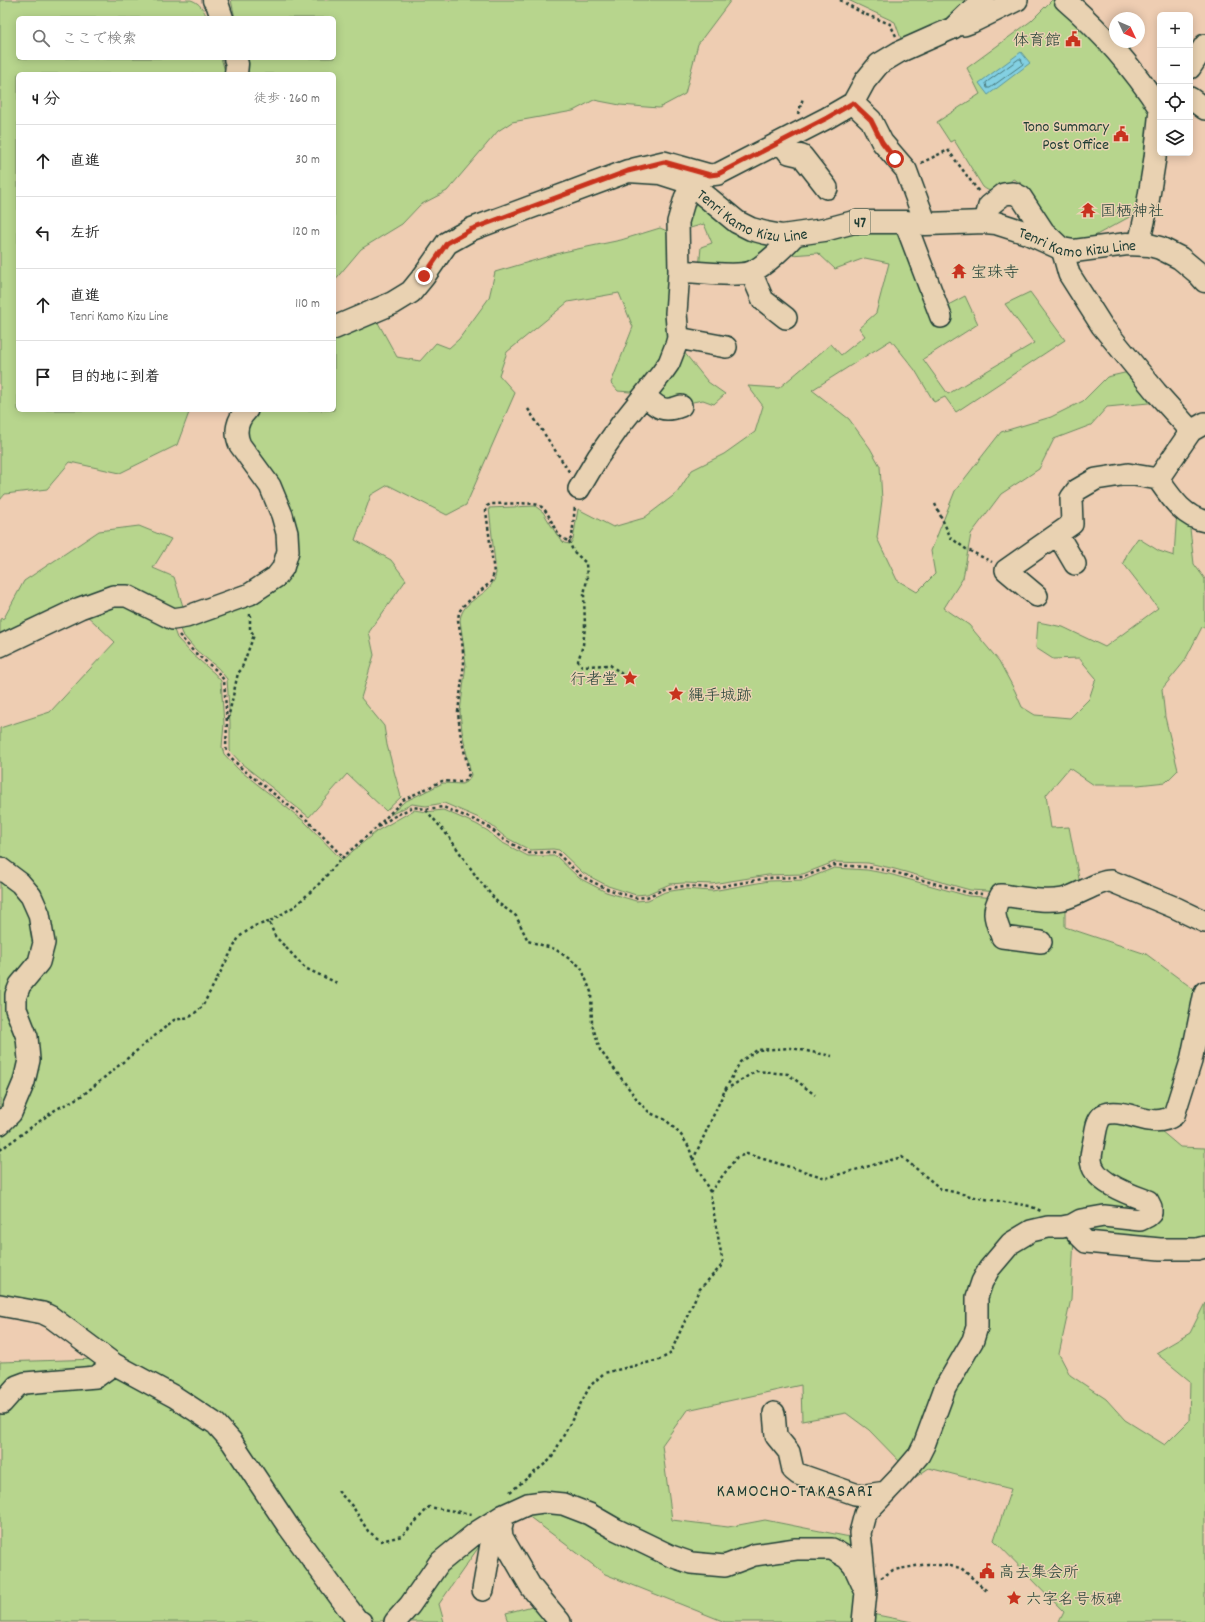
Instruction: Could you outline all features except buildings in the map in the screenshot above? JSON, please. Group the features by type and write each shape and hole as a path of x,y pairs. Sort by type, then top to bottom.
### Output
{"main road":[{"path":"214,0 221,16"},
{"path":"236,60 236,72"},
{"name":"Tenri Kamo Kizu Line","path":"336,327 393,303 411,292 447,243 472,229 628,171 660,173 682,180 692,185 738,222 751,229 766,233 782,236 824,230 854,222 916,223 987,214 996,223 1062,249 1074,251 1127,244 1149,245 1170,253 1198,273 1205,281"}],"street":[{"path":"953,28 982,0"},
{"path":"628,171 664,162 710,175 714,174 781,143 853,103 865,81 879,64 899,52 953,28 972,22 1017,0"},
{"path":"1066,0 1120,55 1157,104"},
{"path":"1193,63 1205,45"},
{"path":"1193,100 1205,109"},
{"path":"853,103 871,120 882,142 906,170 916,223 941,317"},
{"path":"1139,244 1147,208 1155,158 1159,120"},
{"path":"781,143 789,153 802,156 827,188"},
{"path":"579,488 598,456 669,363 678,338 676,313 679,271 678,222 685,198 692,185"},
{"path":"987,214 1004,194 1013,193 1018,195 1023,200 1044,232 1062,249 1069,274 1102,326 1156,392 1198,427 1158,479"},
{"path":"679,271 726,273 751,272 783,248 796,234"},
{"path":"751,272 763,300 786,318"},
{"path":"678,338 726,347"},
{"path":"645,396 656,407 670,411 681,406"},
{"path":"0,646 80,608 113,596 127,596 138,600 173,619 186,617 250,594 276,577 283,568 288,551 287,533 282,515 270,486 240,445 238,440 236,434 238,422 246,412"},
{"path":"1037,596 1006,570 1072,524 1071,498 1077,490 1096,479 1128,474 1158,479 1185,512 1196,519 1205,521"},
{"path":"1058,535 1075,564"},
{"path":"0,868 20,883 31,896 39,914 44,943 39,962 20,985 16,995 16,1009 27,1037 29,1060 24,1082 11,1113 0,1124"},
{"path":"1041,942 1002,936 994,912 1001,895 1058,900 1077,895 1106,881 1111,881 1205,922"},
{"path":"863,1622 866,1592 860,1533 866,1514 919,1455 924,1445 944,1388 973,1340 978,1327 977,1297 982,1282 990,1269 1011,1243 1023,1234 1030,1231 1048,1228 1062,1228 1081,1220 1104,1216 1140,1220 1148,1216 1152,1207 1148,1202 1111,1186 1102,1179 1095,1170 1091,1159 1097,1124 1103,1115 1113,1112 1140,1119 1161,1121 1174,1115 1191,1061 1205,992"},
{"path":"1072,1225 1077,1234 1086,1242 1160,1248 1197,1249 1205,1247"},
{"path":"0,1305 43,1313 51,1317 114,1364 175,1397 216,1424 232,1442 288,1526 357,1620 361,1622"},
{"path":"2,1403 17,1386 25,1383 96,1377 114,1364"},
{"path":"774,1413 776,1436 789,1452 793,1470 798,1474 855,1494 866,1495 886,1492"},
{"path":"395,1622 410,1605 439,1563 477,1532 502,1522 528,1504 543,1502 563,1504 589,1514 615,1529 671,1556 691,1562 725,1566 754,1555 796,1549 832,1549 847,1558 854,1566 866,1592"},
{"path":"483,1590 491,1544 502,1522"},
{"path":"502,1522 502,1537 531,1586 560,1622"}],"path":[{"path":"840,0 862,13 890,24 895,32"},
{"path":"906,170 948,150 987,214"},
{"path":"528,409 579,488 576,495 572,537 569,542"},
{"path":"0,1150 55,1110 82,1095 174,1020 190,1017 202,1007 239,937 254,926 269,922 295,906 317,886 343,857 375,829 403,800 442,781 461,782 466,780 469,774 460,732 458,712 464,664 458,620 459,612 463,606 491,582 494,573 486,511 487,506 491,504 536,504 545,511 558,533 565,541 569,542 573,551 586,563 588,579 584,595 585,627 583,645 578,661 582,666 610,665 626,677"},
{"path":"935,504 951,538 966,549 1006,570"},
{"path":"227,723 238,673 241,670 254,635 250,630 250,594"},
{"path":"173,619 179,636 194,652 216,670 224,680 227,723 227,753 246,771 307,820 343,857"},
{"path":"375,829 393,817 413,807 426,809 443,807 456,811 490,828 503,839 529,853 558,853 581,876 607,889 636,898 647,897 664,889 684,886 712,888 768,878 804,877 834,865 867,866 969,893 1001,895"},
{"path":"426,809 449,837 498,903 516,916 528,941 555,949 581,968 591,992 592,1024 600,1050 639,1102 650,1113 666,1120 681,1135 689,1147 692,1160 710,1192 723,1264 699,1290 670,1354 660,1360 604,1373 590,1386 551,1459 509,1493"},
{"path":"269,922 275,936 305,968 337,983"},
{"path":"692,1160 740,1062 757,1050 791,1048 832,1056"},
{"path":"725,1090 756,1071 788,1074 815,1095"},
{"path":"710,1192 738,1158 747,1154 826,1178 902,1157 941,1189 979,1198 1030,1206 1044,1212"},
{"path":"338,1491 353,1507 368,1531 381,1541 402,1536 429,1507 480,1516 477,1532"},
{"path":"866,1592 875,1582 893,1570 928,1564 961,1568 988,1592"}],"green space":[{"path":"0,0 191,0 201,7 206,16 16,16 16,60 222,60 225,72 16,72 16,412 189,412 177,445 120,473 70,462 47,489 5,494 0,500"},
{"path":"231,0 731,0 698,44 685,94 659,108 620,105 594,100 573,111 512,122 498,131 447,191 420,205 402,224 361,249 336,279 336,72 245,72 244,60 336,60 336,16 235,16"},
{"path":"848,0 975,0 950,24 903,44 895,22"},
{"path":"1052,0 1060,0 1151,103 1139,203 1133,215 1089,239 1073,241 1064,240 1050,228 1021,183 1013,179 1003,188 995,191 987,190 983,187 954,140 950,142 937,122 980,94 967,68 1031,21"},
{"path":"696,199 778,242 757,264 699,269 701,247 712,243 704,224 680,231"},
{"path":"899,227 935,312 965,296 978,324 923,359 948,394 1034,343 1005,304 1030,292 1065,340 956,412 945,397 934,402 915,370 891,340 812,390 849,419 870,448 880,466 882,500 877,538 897,580 917,592 935,574 931,551 955,491 1001,432 1051,417 1083,401 1107,377 1133,371 1159,402 1107,407 1091,425 1054,439 1039,469 1001,494 971,534 963,578 944,608 969,625 999,661 1022,707 1035,715 1070,718 1089,699 1096,678 1079,658 1053,659 1036,648 1038,622 1063,627 1105,647 1158,608 1123,563 1128,552 1138,538 1159,551 1174,556 1177,510 1189,520 1194,564 1205,579 1205,627 1202,627 1184,662 1162,689 1165,717 1178,770 1166,782 1138,785 1094,785 1069,768 1046,795 1051,828 1069,827 1081,889 1001,892 970,890 868,863 834,862 803,874 768,875 712,884 670,884 647,894 636,895 608,886 583,873 559,850 530,850 505,837 492,826 479,818 444,803 426,806 412,804 390,815 404,802 443,783 462,784 468,781 471,775 462,731 460,712 466,664 460,620 465,607 485,592 495,578 496,573 489,508 535,506 543,512 557,535 564,543 570,544 573,540 578,509 613,527 644,518 677,493 692,470 724,454 755,432 763,406 748,386 779,388 831,344 841,355 865,336 859,328 876,313 889,263 865,258 835,269 818,253 777,256 793,242 855,229"},
{"path":"660,228 674,234 674,338 642,393 618,391 611,383 633,327 619,293 568,302 507,352 499,375 515,393 466,505 447,515 388,485 371,495 355,540 391,560 406,580 369,632 374,655 361,698 384,726 387,745 401,797 386,811 347,774 309,817 242,764 230,751 227,679 218,668 196,650 182,634 177,622 251,597 292,551 243,443 252,412 336,412 336,336 376,319 397,357 420,361 436,343 449,348 459,339 489,298 495,272 563,252 621,240"},
{"path":"679,346 708,382 725,394 714,404 703,400 677,405 650,394"},
{"path":"139,526 171,539 153,568 174,577 185,613 140,596 0,642 0,619 4,618 24,581 99,531"},
{"path":"114,600 171,622 177,638 221,681 224,724 222,747 224,754 238,769 305,822 342,860 377,831 414,810 426,812 443,810 476,824 488,831 501,842 528,856 556,856 579,878 606,892 636,901 648,900 665,892 684,889 712,891 769,881 804,880 834,868 867,870 889,874 968,896 1065,902 1065,927 1146,954 1200,994 1170,1112 1113,1108 1086,1159 1147,1208 1014,1235 973,1326 904,1466 869,1430 846,1413 802,1421 801,1385 687,1410 662,1445 672,1520 728,1527 765,1520 855,1538 851,1554 725,1561 692,1557 527,1498 391,1618 382,1621 371,1620 368,1619 220,1420 0,1299 0,1130 28,1084 20,1008 48,943 0,864 0,728 50,712 115,642 82,611"},
{"path":"0,873 17,886 39,943 16,983 25,1050 0,1118"},
{"path":"1103,1123 1154,1125 1180,1147 1205,1148 1205,1241 1089,1236 1083,1225 1152,1220 1099,1167"},
{"path":"1032,1235 1074,1236 1071,1299 1059,1354 1070,1375 1106,1399 1125,1420 1165,1445 1189,1421 1190,1381 1156,1353 1190,1333 1205,1303 1205,1622 1059,1622 1064,1612 994,1540 1011,1489 929,1468 889,1495 905,1478 983,1291"},
{"path":"99,1359 212,1428 352,1622 0,1622 0,1362"},
{"path":"562,1509 669,1561 838,1558 858,1593 856,1622 725,1622 605,1574 523,1512"},
{"path":"492,1528 439,1604 444,1622 402,1622 443,1567"},
{"path":"536,1605 551,1622 509,1622 506,1613"},
{"path":"872,1614 912,1622 870,1622"}],"water":[{"path":"1021,52 1030,63 988,95 979,83"}],"place":[{"name":"体育館","path":"1073,39"},
{"name":"Tono Summary Post Office","path":"1121,134"},
{"name":"国栖神社","path":"1088,210"},
{"name":"宝珠寺","path":"959,271"},
{"name":"行者堂","path":"630,678"},
{"name":"縄手城跡","path":"676,694"},
{"name":"高去集会所","path":"987,1571"},
{"name":"六字名号板碑","path":"1014,1598"}],"district":[{"name":"KAMOCHO-TAKASARI","path":"795,1490"}],"route":[{"path":"424,276 447,243 472,229 628,171 664,162 710,175 718,174 785,141 853,103 871,120 882,142 895,159"}]}
